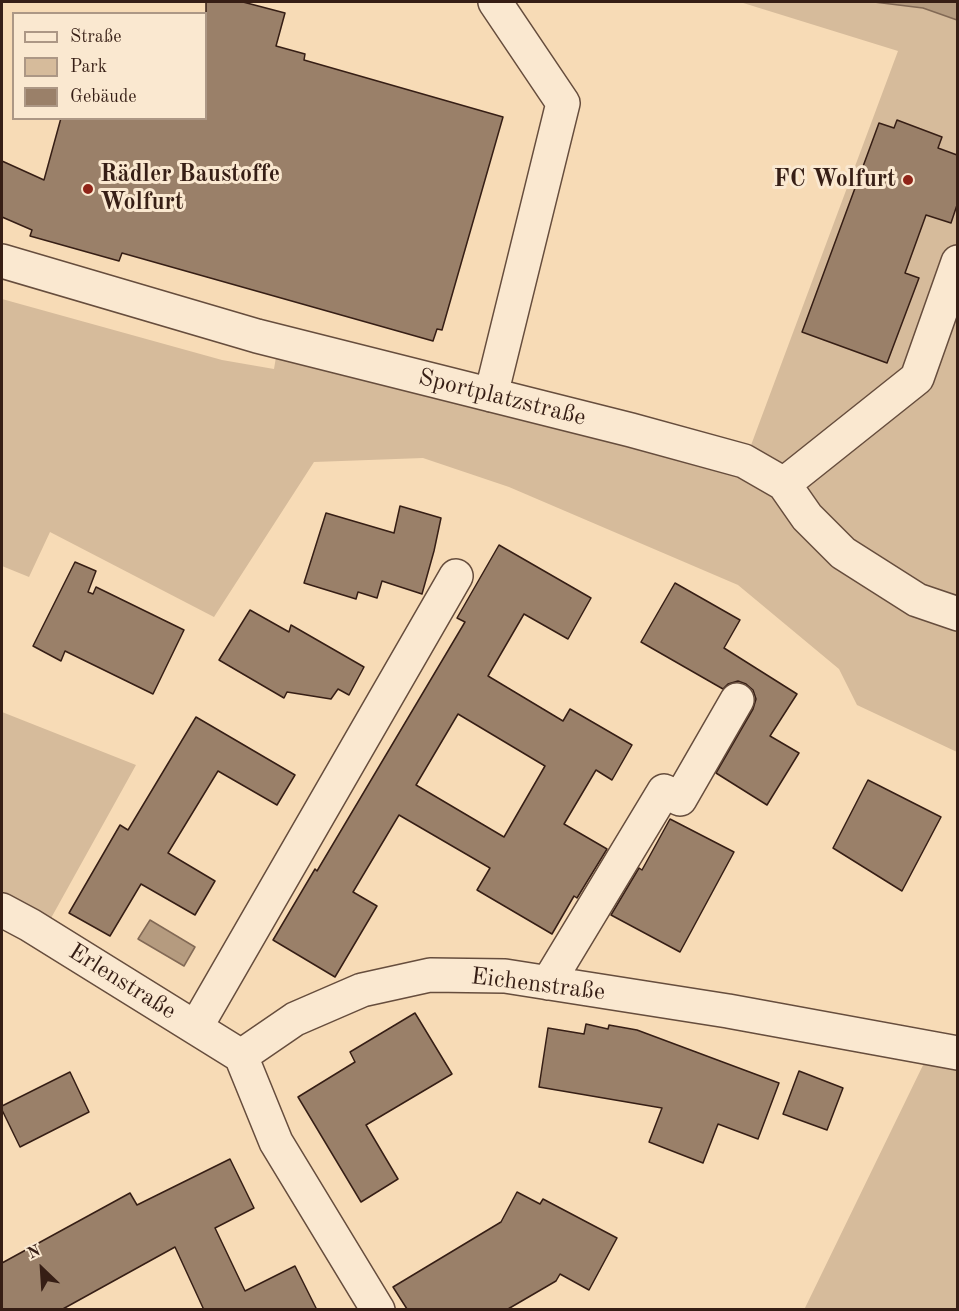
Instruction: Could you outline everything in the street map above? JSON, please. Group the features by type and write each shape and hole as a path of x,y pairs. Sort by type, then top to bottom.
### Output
{"street":[{"path":"491,395 563,104 495,2"},
{"name":"Sportplatzstraße","path":"2,261 257,336 744,461 784,484 807,517 843,553 917,600 957,614"},
{"path":"784,484 916,378 957,262"},
{"path":"196,1027 456,576"},
{"path":"548,983 664,791 680,799 737,700"},
{"name":"Erlenstraße","path":"2,910 241,1056"},
{"name":"Eichenstraße","path":"241,1056 295,1020 362,990 430,975 505,976 728,1011 957,1053"},
{"path":"241,1056 276,1142 378,1310"}],"green space":[{"path":"740,2 874,2 923,8 957,20 957,752 857,705 839,669 738,585 509,487 423,458 314,462 214,617 50,532 29,577 2,566 2,299 222,360 274,369 278,345 744,464 898,51"},
{"path":"2,712 136,765 45,929 2,906"},
{"path":"926,1059 957,1064 957,1309 804,1310"}],"shaded area":[{"path":"874,2 957,2 957,20 923,8"},
{"path":"150,920 195,947 184,966 138,939"}],"building":[{"path":"206,2 243,2 285,13 276,46 305,54 304,60 503,117 442,330 437,329 433,341 122,253 119,261 30,236 32,230 2,217 2,161 44,180 60,120 207,120"},
{"path":"897,120 942,137 938,148 957,155 957,205 951,223 926,215 905,273 919,278 887,363 802,332 879,123 894,128"},
{"path":"400,506 441,518 422,594 382,581 377,598 358,592 356,599 304,583 326,513 394,533"},
{"path":"499,545 591,598 568,639 524,614 488,676 563,721 570,709 632,745 612,780 596,770 564,824 607,849 577,898 574,896 552,934 477,890 490,868 399,815 353,892 377,906 335,977 273,940 315,869 317,871 465,622 457,618","holes":["458,714 545,766 504,837 416,785"]},
{"path":"75,562 96,571 88,592 93,594 96,587 184,630 153,694 65,651 61,661 33,646"},
{"path":"675,583 740,620 724,648 797,694 770,736 799,753 767,805 716,773 753,709 756,699 753,690 738,681 728,684 723,689 641,642"},
{"path":"250,610 289,632 291,625 364,667 349,695 338,689 331,699 287,692 284,698 219,660"},
{"path":"196,717 295,775 277,805 218,771 168,853 215,881 195,915 141,884 110,936 69,913 120,825 128,830"},
{"path":"868,780 941,817 902,891 833,848"},
{"path":"670,819 734,852 680,952 611,915 639,868 642,870"},
{"path":"415,1013 452,1074 366,1125 398,1179 361,1202 298,1097 355,1062 350,1052"},
{"path":"586,1024 608,1029 609,1025 637,1030 779,1083 758,1139 718,1124 703,1163 649,1142 662,1108 539,1087 548,1028 584,1034"},
{"path":"799,1071 843,1088 827,1130 783,1114"},
{"path":"70,1072 89,1112 20,1147 2,1106"},
{"path":"230,1159 254,1208 215,1228 245,1291 295,1266 317,1310 204,1310 175,1247 61,1310 2,1310 2,1263 130,1193 137,1205"},
{"path":"517,1192 540,1204 543,1199 617,1238 589,1290 560,1274 556,1281 508,1309 407,1309 393,1287 501,1222"}],"place":[{"name":"FC Wolfurt","path":"908,180"},
{"name":"Rädler Baustoffe Wolfurt","path":"88,189"}]}
